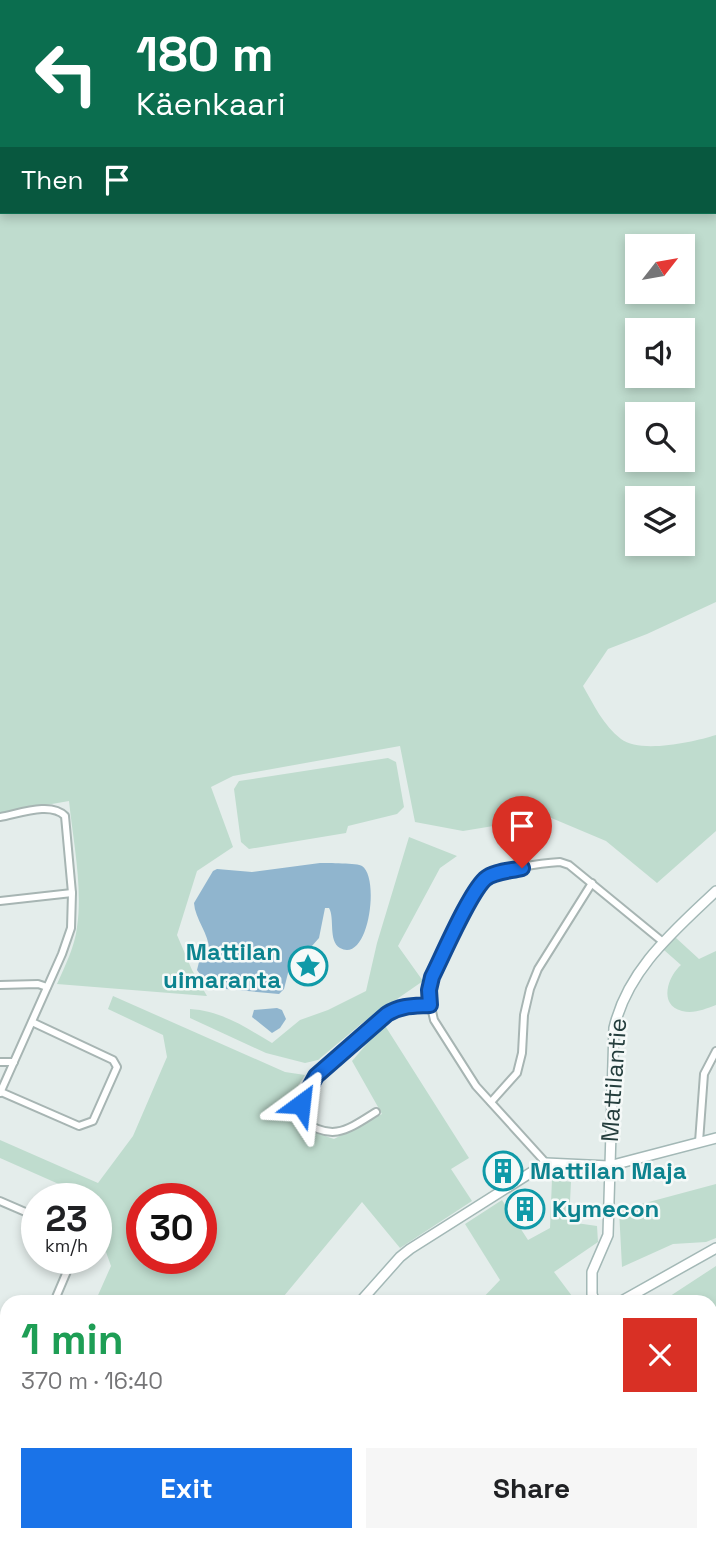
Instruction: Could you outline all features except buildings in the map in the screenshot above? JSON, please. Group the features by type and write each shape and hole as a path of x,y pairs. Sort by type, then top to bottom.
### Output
{"street":[{"path":"0,817 50,808 65,816 72,893 68,942 0,1092 79,1126 93,1121 117,1067 113,1060 32,1022"},
{"path":"546,1163 475,1086 434,1020 429,990 432,977 472,897 485,880 495,874 560,862 569,865 663,942"},
{"path":"491,1102 517,1073 522,1053 524,1016 538,969 592,883"},
{"name":"Mattilantie","path":"592,1295 592,1272 608,1235 614,1028 624,995 663,942 716,891"},
{"path":"0,901 72,893"},
{"path":"0,985 38,984 47,987"},
{"path":"376,1112 346,1130 332,1132 316,1130 300,1119 301,1104 316,1076 397,1008 430,1005"},
{"path":"699,1142 704,1074 716,1051"},
{"path":"0,1062 14,1062"},
{"path":"366,1295 410,1249 546,1163 609,1166 716,1138"},
{"path":"0,1201 21,1210"},
{"path":"632,1295 716,1248"},
{"path":"57,1295 66,1274"}],"green space":[{"path":"0,214 716,214 716,602 608,649 583,686 609,727 621,739 630,743 641,746 667,745 716,735 716,831 657,883 606,841 549,817 463,831 415,822 400,746 233,776 211,787 233,847 197,871 177,935 207,996 57,984 77,927 78,880 69,801 0,813"},
{"path":"388,758 396,762 404,807 397,814 348,826 346,833 249,849 241,842 234,789 239,781"},
{"path":"409,837 457,856 440,868 398,946 423,981 361,1024 318,1060 305,1063 266,1053 190,1018 190,1009 213,1013 272,1043 300,1020 328,1010 366,991 377,943"},
{"path":"675,937 699,959 716,951 716,1005 686,1012 670,1003 669,983 681,965 664,950"},
{"path":"113,996 285,1072 305,1075 291,1097 297,1115 305,1126 334,1139 382,1114 352,1061 384,1024 469,1158 451,1169 472,1201 400,1248 362,1202 285,1295 98,1295 107,1274 112,1274 112,1183 98,1183 133,1136 167,1057 163,1035 108,1009"},
{"path":"0,1140 98,1183 56,1183 0,1158"},
{"path":"552,1179 571,1182 569,1222 597,1226 598,1242 554,1272 571,1295 486,1295 500,1280 465,1224 502,1200 528,1240 550,1228"},
{"path":"716,1184 716,1238 706,1242 673,1244 622,1267 619,1210"},
{"path":"716,1266 716,1295 672,1295"}],"water":[{"path":"320,863 359,865 367,873 371,901 369,917 358,943 350,950 336,945 331,912 329,908 325,908 319,938 288,973 284,989 279,994 215,988 207,984 197,970 199,962 209,953 209,947 194,903 213,871 217,869 252,872"},
{"path":"254,1010 282,1010 286,1019 280,1028 272,1033 252,1017"}],"place":[{"name":"Mattilan uimaranta","path":"308,966"},
{"name":"Mattilan Maja","path":"503,1171"},
{"name":"Kymecon","path":"525,1209"}],"route":[{"path":"301,1104 316,1076 387,1014 405,1006 430,1005 432,977 472,897 485,880 495,874 522,868"}]}
